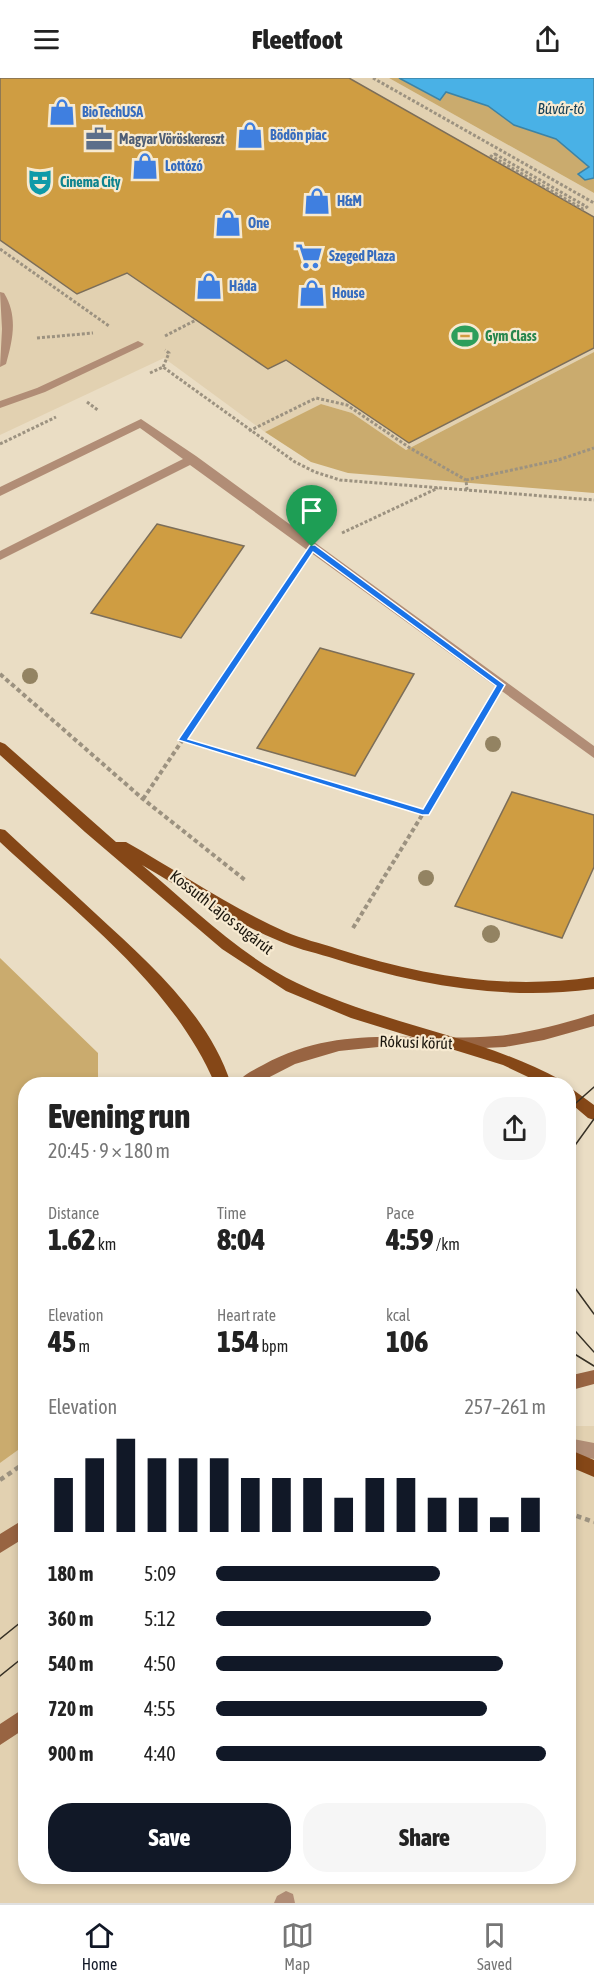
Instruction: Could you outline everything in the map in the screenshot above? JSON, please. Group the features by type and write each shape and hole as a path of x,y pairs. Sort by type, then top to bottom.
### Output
{"main road":[{"name":"Kossuth Lajos sugárút","path":"0,747 90,828 227,945 291,987 356,1014 508,1061 543,1077"},
{"path":"90,828 278,934 362,963 444,982 559,987 594,983"},
{"path":"0,834 140,963 165,991 203,1041 221,1077"},
{"name":"Rókusi körút","path":"257,1077 276,1066 304,1055 338,1046 372,1041 495,1042 559,1031 594,1020"},
{"path":"576,1099 594,1114"},
{"path":"576,1382 594,1377"},
{"path":"576,1461 594,1469"},
{"path":"0,1545 18,1532"},
{"path":"0,1736 18,1722"}],"lane":[{"path":"0,295 9,320 8,341 0,364"},
{"path":"0,405 40,390 138,344"},
{"path":"0,492 141,423 594,753"},
{"path":"0,556 192,459"},
{"path":"576,1448 594,1451"}],"path":[{"path":"373,78 594,203"},
{"path":"495,154 514,169 587,207 582,209 491,156 495,154"},
{"path":"514,169 525,164"},
{"path":"0,249 115,330 8,341"},
{"path":"162,338 196,320"},
{"path":"141,377 163,367 295,462 315,472 340,480 594,500"},
{"path":"78,407 98,397"},
{"path":"249,431 316,398 326,400 347,405 410,448 466,480 558,460 594,448"},
{"path":"0,444 58,416"},
{"path":"466,480 466,490"},
{"path":"143,799 312,547 439,488"},
{"path":"0,674 143,799 247,882"},
{"path":"348,937 501,685"},
{"path":"183,740 425,813"},
{"path":"0,1480 18,1468"},
{"path":"576,1516 594,1522"}],"shaded area":[{"name":"Szeged Plaza","path":"0,78 389,78 594,193 594,352 406,450 352,413 321,404 265,432 164,358 0,435"},
{"path":"389,78 399,78 439,100 446,91 488,106 514,125 556,139 589,167 585,180 594,178 594,193"},
{"path":"594,352 594,493 348,473 311,462 265,432 321,404 352,413 406,450"},
{"path":"0,958 98,1053 98,1077 18,1077 18,1450 0,1463"},
{"path":"576,1426 594,1426 594,1903 0,1903 0,1463 18,1450 18,1884 576,1884"}],"water":[{"name":"Búvár-tó","path":"399,78 594,78 594,178 585,180 578,174 589,167 556,139 514,125 488,106 446,92 440,100"}],"building":[{"name":"Szeged Plaza","path":"0,78 349,78 594,217 594,348 409,443 286,360 268,369 127,273 77,294 0,240"},
{"path":"157,524 244,546 181,638 91,613"},
{"path":"320,648 414,674 355,776 257,748"},
{"path":"512,792 594,815 594,867 562,938 455,906"}],"tram line":[{"path":"576,1103 594,1087"},
{"path":"576,1144 594,1119"},
{"path":"576,1289 594,1314"},
{"path":"576,1332 594,1352"},
{"path":"576,1355 594,1366"},
{"path":"0,1639 18,1624"},
{"path":"0,1676 18,1661"}],"place":[{"name":"BioTechUSA","path":"62,112"},
{"name":"Bödön piac","path":"250,135"},
{"name":"Magyar Vöröskereszt","path":"99,139"},
{"name":"Lottózó","path":"145,166"},
{"name":"Cinema City","path":"40,182"},
{"name":"H&M","path":"317,201"},
{"name":"One","path":"228,223"},
{"name":"Szeged Plaza","path":"309,256"},
{"name":"Háda","path":"209,286"},
{"name":"House","path":"312,293"},
{"name":"Gym Class","path":"465,336"}],"route":[{"path":"312,547 501,685 425,813 183,740 312,547"}]}
